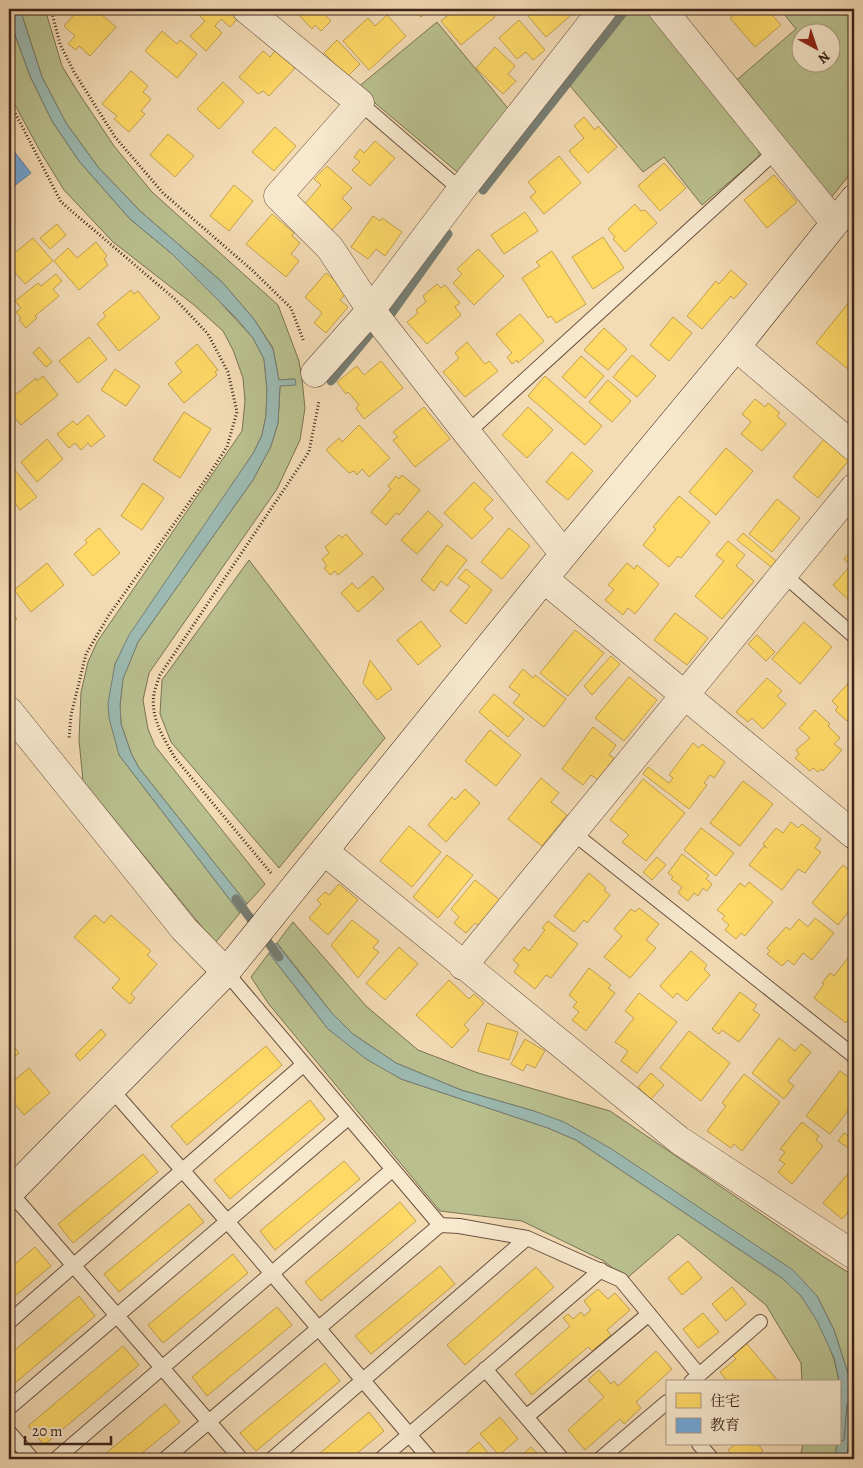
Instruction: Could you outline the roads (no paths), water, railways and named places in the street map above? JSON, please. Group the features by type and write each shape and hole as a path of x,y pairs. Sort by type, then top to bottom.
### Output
{"street":[{"path":"248,9 360,103 278,196 330,248 371,310 467,434 564,554"},
{"path":"315,373 371,310 461,190 603,9"},
{"path":"662,9 835,223"},
{"path":"12,1184 111,1089 226,972 564,554 736,347 854,199"},
{"path":"736,347 854,447"},
{"path":"464,966 854,488"},
{"path":"544,579 854,835"},
{"path":"9,711 184,929 226,972"},
{"path":"324,851 678,1140 852,1250"}],"lane":[{"path":"360,103 461,190"},
{"path":"467,434 776,151"},
{"path":"783,574 854,636"},
{"path":"572,832 854,1056"},
{"path":"226,972 440,1225"},
{"path":"9,1322 304,1064"},
{"path":"111,1089 227,1221 317,1329 430,1459"},
{"path":"9,1408 348,1118"},
{"path":"56,1459 392,1170"},
{"path":"12,1184 74,1265 241,1459"},
{"path":"166,1459 440,1225 459,1226 527,1238 621,1280 649,1314 695,1378 760,1322"},
{"path":"272,1459 527,1238"},
{"path":"381,1459 601,1270"},
{"path":"526,1417 649,1314"},
{"path":"485,1369 562,1459"},
{"path":"600,1459 666,1404"},
{"path":"9,1432 32,1459"},
{"path":"701,1446 712,1459"}],"water":[{"path":"9,9 20,9 42,77 66,123 98,167 140,211 222,282 254,319 273,349 279,380 295,379 296,385 280,386 278,423 271,446 253,480 138,642 123,679 120,705 121,724 131,753 139,768 247,904 240,913 119,755 109,718 108,703 115,664 129,635 254,452 262,435 266,416 267,389 264,359 253,338 237,319 171,253 130,219 79,161 52,121 30,76 9,18"},
{"path":"276,943 331,1012 353,1034 396,1063 461,1090 534,1111 564,1122 610,1148 793,1270 817,1296 834,1330 853,1389 851,1430 846,1459 835,1459 837,1446 840,1446 841,1390 834,1358 817,1321 801,1296 782,1278 576,1140 548,1128 401,1079 366,1059 328,1029 269,953"}],"waterway":[{"path":"483,190 626,9"},
{"path":"391,314 448,234"},
{"path":"331,381 369,335"},
{"path":"236,899 279,957"}]}
